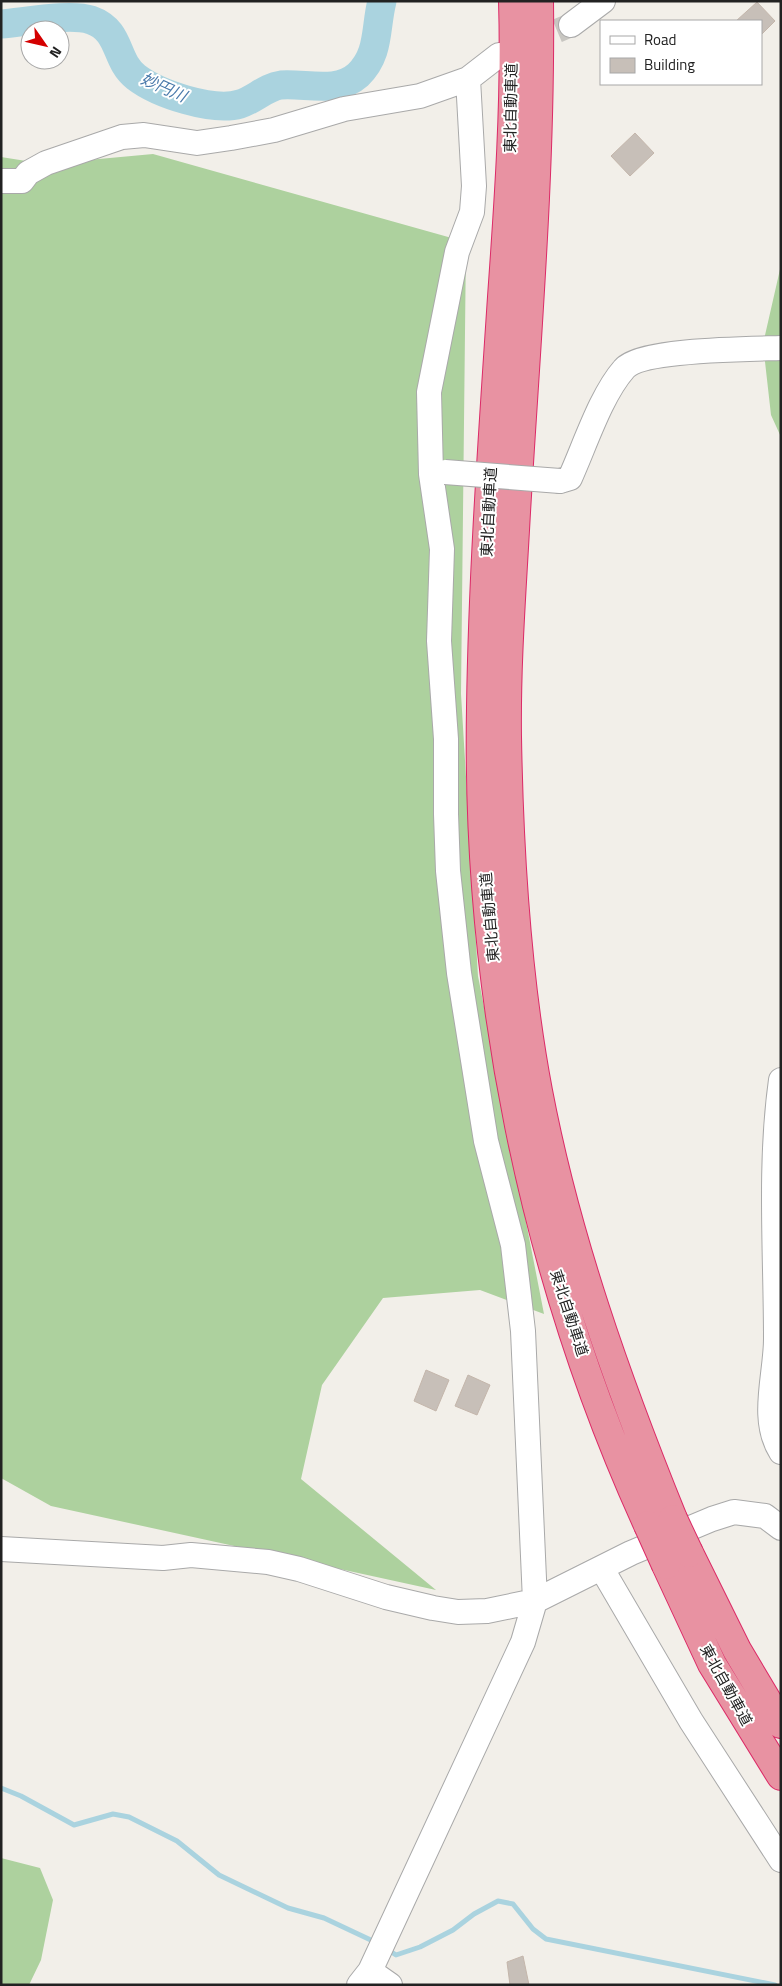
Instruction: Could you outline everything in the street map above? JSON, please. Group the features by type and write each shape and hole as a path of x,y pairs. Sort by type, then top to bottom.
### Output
{"highway":[{"name":"東北自動車道","path":"513,1 511,150 486,569 481,702 482,816 489,921 506,1060 524,1152 547,1240 594,1392 629,1482 661,1522"},
{"name":"東北自動車道","path":"539,1 536,168 508,641 509,816 524,995 538,1090 557,1176 586,1278 661,1522 677,1559 712,1664 781,1776"},
{"name":"東北自動車道","path":"677,1559 737,1650 781,1724"}],"street":[{"path":"571,25 603,1"},
{"path":"1,181 22,181 28,173 46,163 122,137 144,135 197,143 274,130 344,109 420,96 468,79 499,55"},
{"path":"390,1985 368,1972 523,1642 535,1601 522,1331 513,1245 486,1140 459,972 448,871 446,739 439,641 442,549 438,473 429,392 457,252 472,212 474,186 468,79"},
{"path":"438,473 560,481 570,478 609,390 625,367 644,360 692,352 781,348"},
{"path":"781,1080 773,1237 776,1341 770,1414 775,1443 781,1452"},
{"path":"1,1549 163,1558 191,1555 268,1562 299,1569 386,1597 458,1612 486,1611 535,1601 602,1569 630,1553 712,1518 734,1512 765,1516 780,1525"},
{"path":"602,1569 691,1722 781,1860"}],"green space":[{"path":"153,154 466,242 461,694 478,976 544,1314 480,1290 383,1298 322,1385 301,1479 436,1590 51,1506 1,1478 1,157 45,164"},
{"path":"781,265 781,437 771,415 763,344"},
{"path":"1,1858 40,1868 53,1900 41,1960 29,1985 1,1985"}],"building":[{"path":"757,2 775,21 762,34 762,20 737,20"},
{"path":"635,133 654,153 630,176 611,156"},
{"path":"426,1370 449,1380 436,1411 414,1401"},
{"path":"468,1375 490,1385 477,1415 455,1406"},
{"path":"523,1956 529,1985 510,1985 507,1962"}],"waterway":[{"name":"妙円川","path":"1,24 71,17 91,20 108,31 124,62 136,77 158,90 186,100 215,106 229,106 245,102 276,86 331,86 350,81 365,67 370,58 376,40 382,1"},
{"path":"1,1788 21,1796 74,1825 113,1814 129,1817 177,1841 219,1875 288,1908 324,1918 375,1942"},
{"path":"387,1949 396,1955 420,1947 453,1930 474,1914 498,1901 513,1904 533,1929 546,1939 775,1985"}],"tunnel":[{"path":"524,45 571,25"}]}
